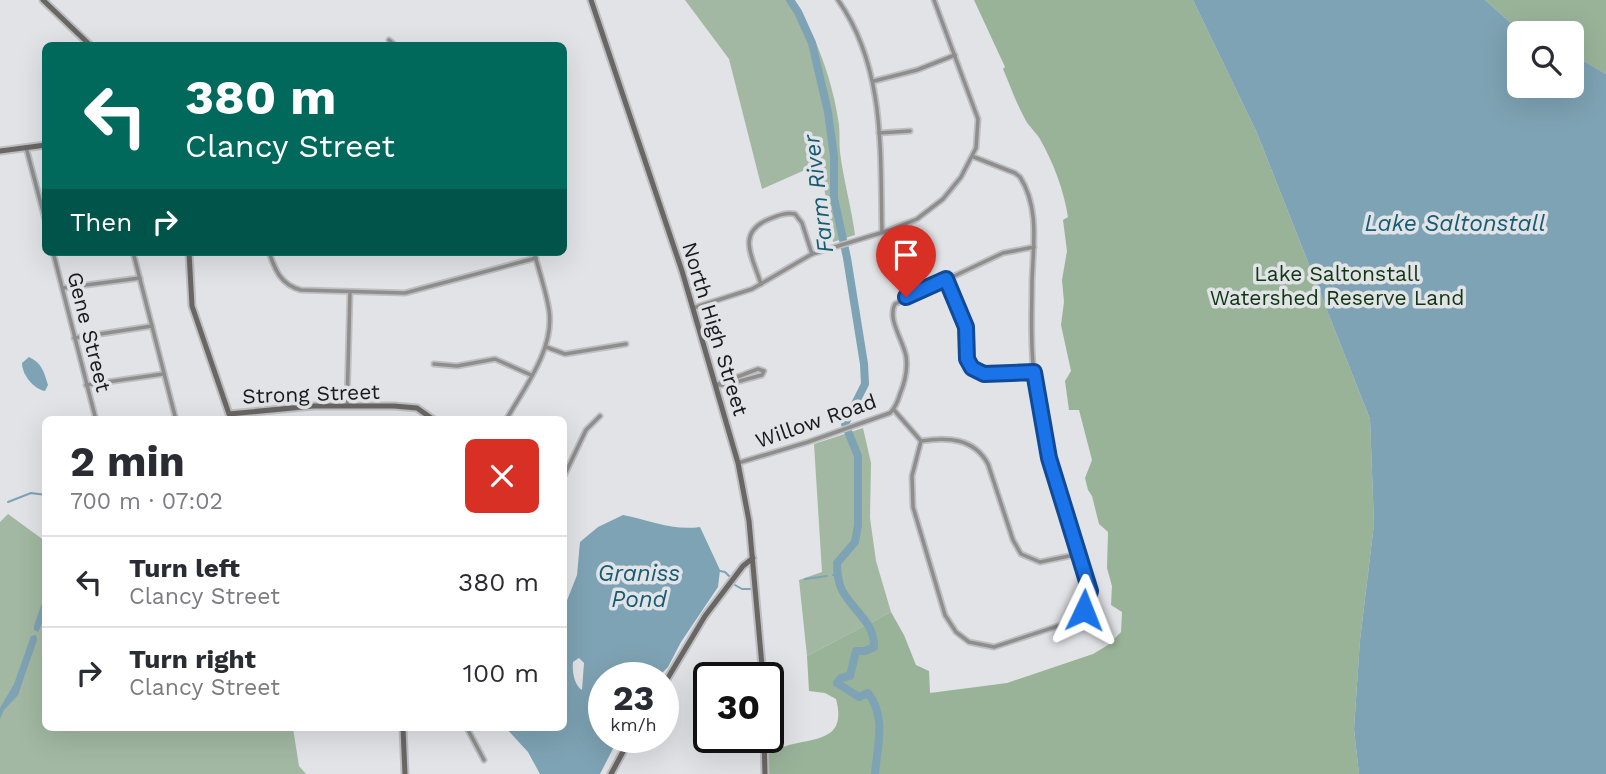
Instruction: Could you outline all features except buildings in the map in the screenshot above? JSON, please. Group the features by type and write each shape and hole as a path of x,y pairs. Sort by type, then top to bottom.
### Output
{"main road":[{"path":"43,0 87,42"},
{"name":"North High Street","path":"591,0 693,307 738,463 748,506 762,662"},
{"path":"0,151 42,146"},
{"name":"Strong Street","path":"189,256 192,306 229,416"},
{"name":"Strong Street","path":"239,416 347,405 414,407 430,416"},
{"path":"678,662 705,617 743,566 753,558"},
{"path":"403,731 405,774"},
{"path":"611,774 622,753"},
{"path":"764,753 765,774"}],"street":[{"path":"838,0 854,27 874,81 883,232"},
{"path":"693,307 745,292 812,254 917,219 943,199 961,177 974,157 978,119 934,0"},
{"path":"874,81 917,70 955,55"},
{"path":"879,133 910,131"},
{"path":"26,148 42,208"},
{"path":"921,441 912,476 913,508 945,615 952,627 962,637 978,646 994,647 1075,620 1087,606 1090,591 1049,458 1034,372 1033,214 1023,181 1015,173 974,157"},
{"path":"38,194 42,194"},
{"path":"761,284 749,239 751,230 758,225 779,215 795,215 802,223 812,254"},
{"name":"Willow Road","path":"738,463 838,432 894,410 907,363 892,314 898,301 1003,253 1034,247"},
{"name":"Gene Street","path":"54,256 95,416"},
{"path":"134,256 175,416"},
{"path":"271,256 277,273 290,287 301,290 405,293 536,258 549,311 550,329 546,347 508,416"},
{"path":"63,288 140,278"},
{"path":"946,279 966,327 967,359 972,368 984,374 1034,372"},
{"path":"347,405 350,291"},
{"path":"75,338 152,326"},
{"path":"546,347 565,354 626,344"},
{"path":"434,364 454,366 495,359 531,375"},
{"path":"758,369 764,370 760,376 716,385 758,369"},
{"path":"86,385 163,374"},
{"path":"894,410 921,441"},
{"path":"567,470 586,430 600,416"},
{"path":"921,441 966,442 982,454 991,472 1013,540 1026,557 1045,562 1079,554"},
{"path":"469,731 484,760"}],"green space":[{"path":"685,0 791,0 800,12 816,42 833,93 839,125 841,162 855,235 833,242 824,187 823,162 762,189 729,59"},
{"path":"974,0 1193,0 1257,133 1370,419 1374,524 1360,640 1354,729 1359,774 768,774 768,754 784,753 786,746 827,735 837,722 836,699 825,693 809,691 807,656 891,612 916,665 929,671 930,693 1007,683 1093,654 1108,645 1121,632 1122,612 1111,605 1112,586 1107,568 1108,532 1099,524 1085,478 1092,460 1079,410 1069,410 1065,381 1071,371 1061,325 1064,302 1062,280 1067,251 1063,220 1068,217 1066,207 1050,159 1019,107 1003,69 1005,67"},
{"path":"1485,0 1606,0 1606,74 1584,61 1584,21 1509,21"},
{"path":"863,428 871,463 870,518 876,561 891,612 807,656 799,580 822,572 814,444"},
{"path":"8,514 42,539 42,731 293,731 299,766 306,774 0,774 0,522"}],"water":[{"name":"Lake Saltonstall","path":"1193,0 1485,0 1509,21 1507,98 1584,98 1584,61 1606,74 1606,774 1359,774 1354,729 1360,640 1374,524 1370,419 1257,133"},
{"path":"29,357 40,365 44,372 48,385 45,391 26,377 22,363"},
{"name":"Graniss Pond","path":"623,515 671,526 700,527 720,570 718,587 671,662 588,662 588,753 611,753 600,774 540,774 528,752 509,731 567,731 567,600 577,575 580,542 598,527","holes":["579,658 584,663 582,690 577,685 573,662"]},
{"path":"42,603 42,623 38,632 34,630"},
{"path":"36,635 37,640 18,695 4,710 0,719 0,708 14,684 31,636"}],"waterway":[{"name":"Farm River","path":"790,0 812,43 828,112 834,157 834,198 847,258 864,364 865,384 845,424 858,456 858,525 855,542 837,566 842,590 871,630 874,647 856,651 850,676 841,678 837,683 859,697 868,693 874,703 879,722 875,774"},
{"path":"8,502 31,493 42,494"},
{"path":"720,571 729,576"},
{"name":"Farm River","path":"833,575 838,574"},
{"path":"805,579 827,576"},
{"path":"735,585 742,589 751,589"}],"route":[{"path":"906,297 946,279 966,327 967,359 972,368 994,375 1034,372 1049,458 1090,591 1084,610"}],"park label":[{"name":"Lake Saltonstall Watershed Reserve Land","path":"1337,286"}]}
